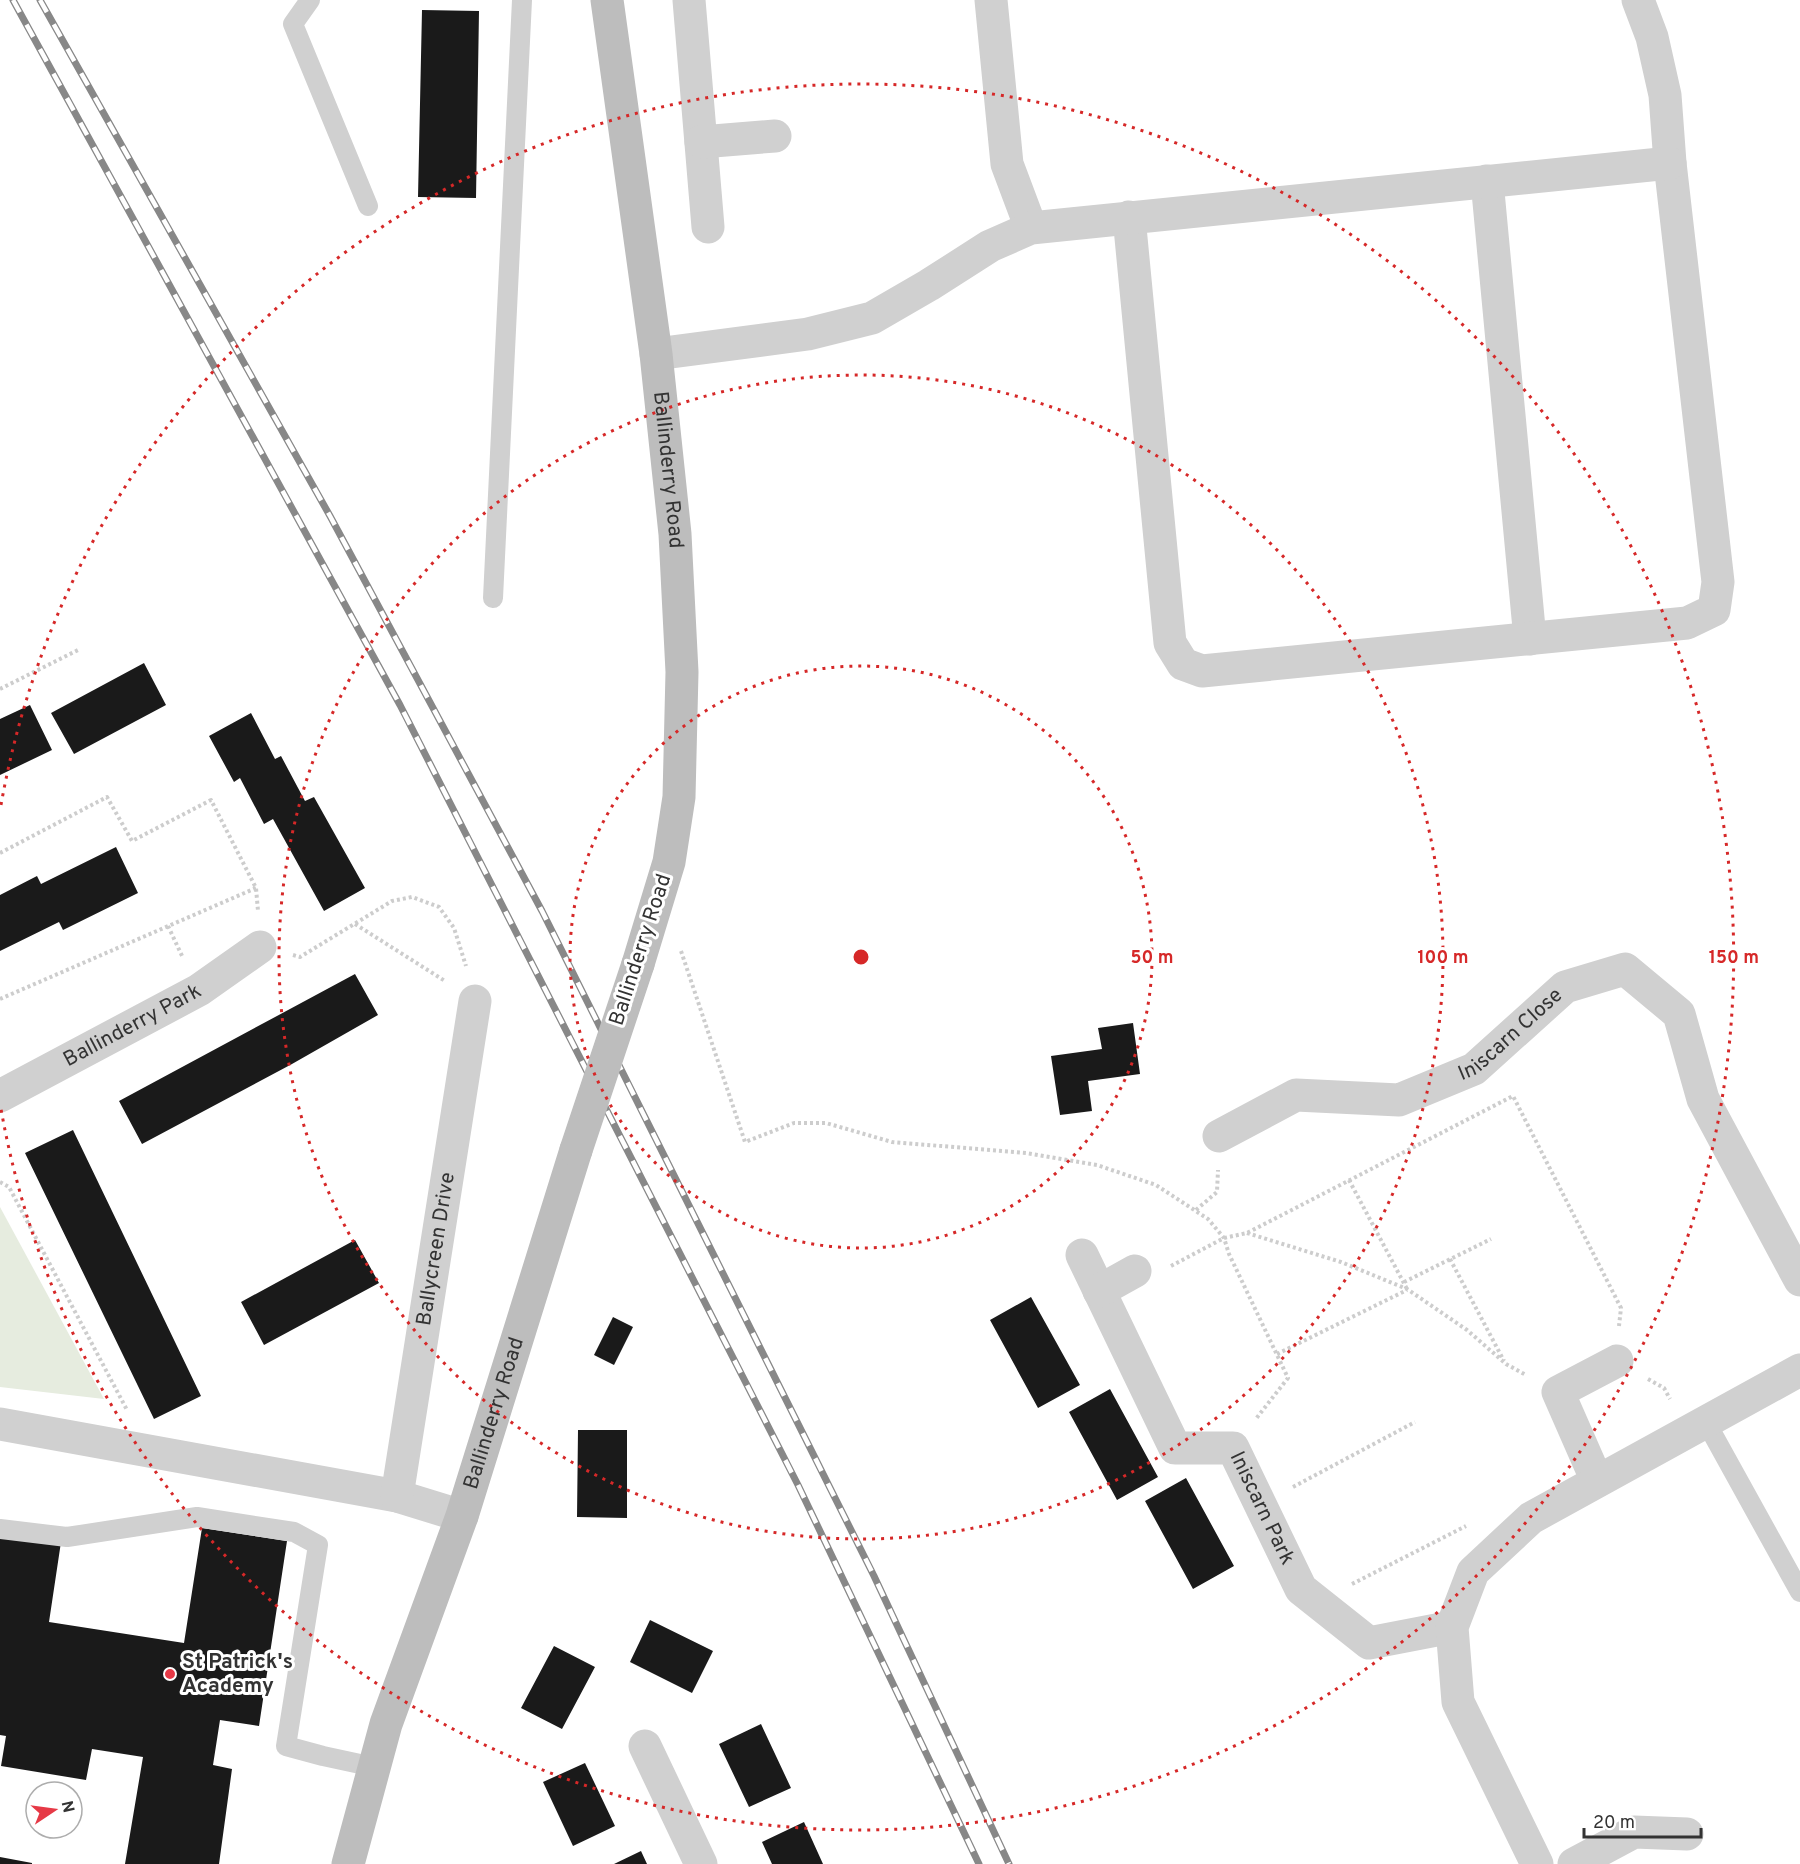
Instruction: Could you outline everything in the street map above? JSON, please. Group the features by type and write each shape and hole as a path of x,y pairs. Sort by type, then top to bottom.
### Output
{"main road":[{"name":"Ballinderry Road","path":"348,1864 386,1724 462,1516 669,862 679,797 682,672 675,534 656,354 607,0"}],"street":[{"path":"689,0 708,227"},
{"path":"991,0 1007,164 1031,228"},
{"path":"1129,217 1170,642 1183,664 1202,671 1687,623 1714,610 1718,582 1670,163 1665,95 1652,37 1638,0"},
{"path":"701,142 775,136"},
{"path":"656,354 808,334 872,318 990,246 1031,228 1670,163"},
{"path":"1487,181 1530,639"},
{"name":"Ballinderry Park","path":"0,1096 199,990 260,947"},
{"name":"Iniscarn Close","path":"1219,1136 1296,1095 1399,1101 1474,1069 1565,987 1625,969 1679,1014 1703,1099 1800,1280"},
{"name":"Ballycreen Drive","path":"397,1496 475,1001"},
{"name":"Iniscarn Park","path":"1082,1255 1175,1448 1233,1448 1301,1589 1369,1643 1452,1628"},
{"path":"1099,1291 1135,1271"},
{"path":"1597,1481 1558,1392 1617,1361"},
{"path":"1537,1864 1458,1702 1452,1628 1473,1572 1531,1518 1800,1370"},
{"path":"0,1424 397,1496 462,1516"},
{"path":"645,1746 701,1864"},
{"path":"1574,1864 1634,1832 1687,1834"}],"lane":[{"path":"310,0 293,24 368,206"},
{"path":"494,598 522,0"},
{"path":"1697,1426 1800,1592"},
{"path":"0,1529 67,1537 196,1517 294,1532 318,1545 286,1746 374,1767"}],"path":[{"path":"0,689 80,649"},
{"path":"0,853 107,797 132,842 211,800 256,888 260,947 300,957 392,901 412,897 439,907 454,928 475,1001"},
{"path":"0,999 256,888"},
{"path":"355,924 475,1001"},
{"path":"638,961 672,971 681,950 746,1142 794,1123 826,1123 892,1142 1026,1153 1097,1165 1156,1185 1208,1218 1224,1238 1229,1254 1288,1378 1233,1448"},
{"path":"1135,1271 1161,1271 1224,1238 1247,1233 1513,1096 1620,1308 1617,1361 1664,1388 1697,1426"},
{"path":"1196,1210 1217,1192 1219,1136"},
{"path":"1349,1180 1407,1289"},
{"path":"0,1182 9,1187 131,1417 138,1449"},
{"path":"1247,1233 1341,1262 1407,1289 1467,1330 1506,1364 1558,1392"},
{"path":"1404,1282 1491,1239"},
{"path":"1450,1259 1506,1364"},
{"path":"1276,1354 1407,1289"},
{"path":"1260,1504 1415,1422"},
{"path":"1317,1602 1471,1523"}],"shaded area":[{"path":"0,1207 104,1399 0,1387"}],"building":[{"path":"422,10 479,11 476,198 418,197"},
{"path":"144,663 166,705 74,754 51,713"},
{"path":"30,705 52,750 0,775 0,719"},
{"path":"251,713 275,759 281,756 305,801 314,797 365,888 324,911 273,819 264,824 240,778 234,782 209,736"},
{"path":"116,847 138,893 63,930 59,922 0,951 0,895 37,876 41,884"},
{"path":"355,974 378,1015 142,1144 119,1101"},
{"path":"1133,1023 1140,1074 1088,1081 1092,1111 1060,1115 1051,1056 1102,1049 1098,1028"},
{"path":"73,1130 201,1396 154,1419 25,1153"},
{"path":"355,1240 379,1283 264,1345 241,1302"},
{"path":"1031,1297 1080,1385 1038,1408 990,1320"},
{"path":"613,1317 633,1327 614,1365 594,1355"},
{"path":"1110,1389 1158,1477 1117,1500 1069,1412"},
{"path":"578,1430 627,1430 627,1518 577,1517"},
{"path":"1186,1478 1234,1566 1193,1589 1145,1501"},
{"path":"202,1528 287,1541 259,1726 220,1720 213,1765 232,1769 219,1864 125,1864 143,1757 92,1749 86,1780 1,1766 6,1736 0,1735 0,1533 61,1542 49,1622 184,1643"},
{"path":"650,1620 713,1651 692,1693 630,1662"},
{"path":"554,1646 595,1667 562,1729 521,1708"},
{"path":"761,1724 791,1788 749,1807 719,1744"},
{"path":"585,1763 615,1826 573,1846 543,1782"},
{"path":"804,1822 823,1864 772,1864 762,1842"},
{"path":"641,1851 647,1864 614,1864"},
{"path":"0,1857 32,1863 32,1864 0,1864"}],"railway":[{"path":"13,0 400,705 798,1485 979,1864"},
{"path":"40,0 330,516 542,911 874,1576 1009,1864"}],"place":[{"name":"St Patrick's Academy","path":"170,1674"}]}
